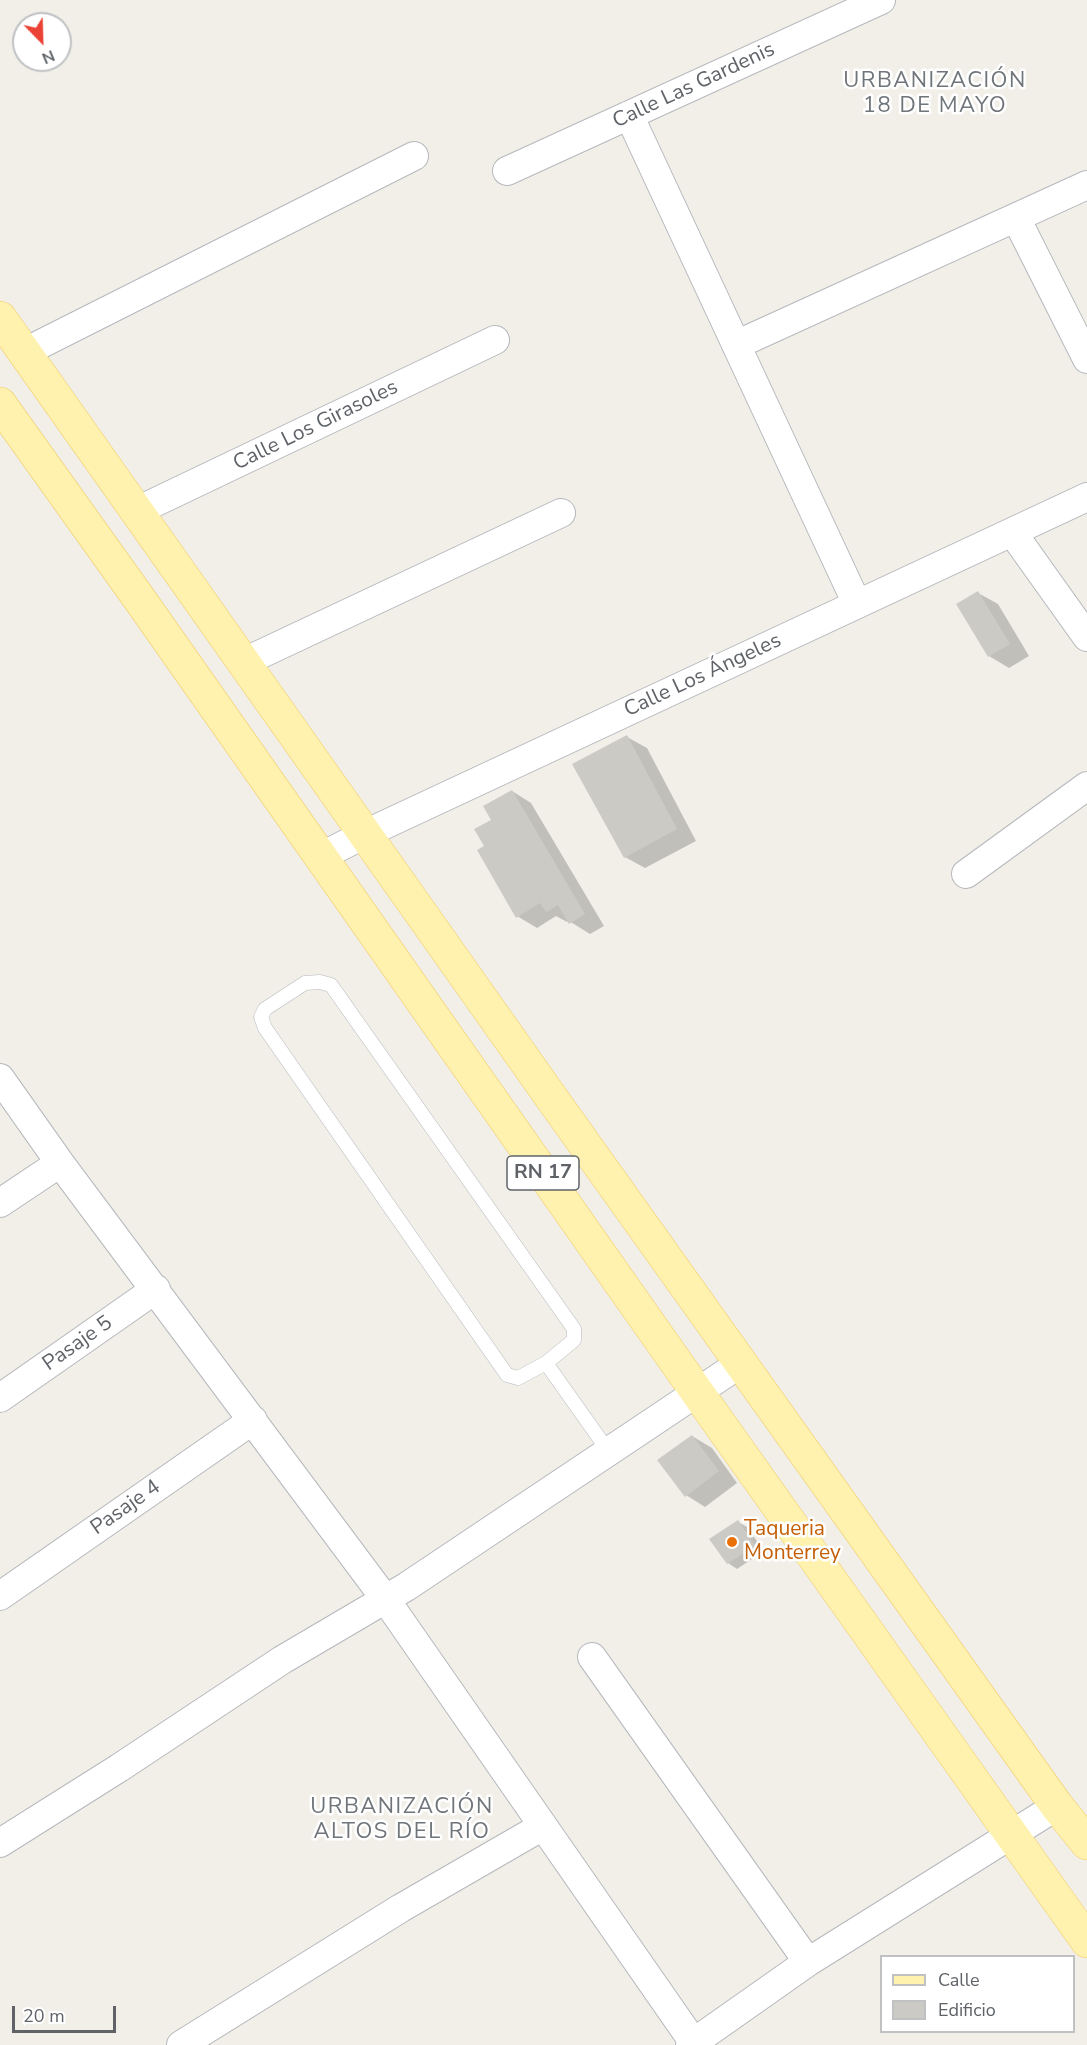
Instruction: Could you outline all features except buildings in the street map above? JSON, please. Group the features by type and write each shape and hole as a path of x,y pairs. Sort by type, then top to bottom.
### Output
{"main road":[{"name":"RN 17","path":"0,318 1057,1806 1087,1843"},
{"name":"RN 17","path":"0,404 1087,1941"}],"street":[{"name":"Calle Las Gardenis","path":"507,171 881,0"},
{"path":"628,116 857,604"},
{"path":"25,352 414,156"},
{"path":"736,345 1087,185"},
{"path":"1016,218 1087,359"},
{"name":"Calle Los Girasoles","path":"137,511 495,340"},
{"name":"Calle Los Ángeles","path":"320,857 1087,497"},
{"path":"244,662 561,513"},
{"path":"1012,532 1087,637"},
{"path":"966,874 1087,786"},
{"path":"0,1078 386,1600 692,2044 808,1962 1057,1806"},
{"path":"0,1203 60,1162"},
{"name":"Pasaje 5","path":"0,1398 156,1289"},
{"path":"0,1843 119,1768 282,1660 386,1600 741,1362"},
{"name":"Pasaje 4","path":"0,1596 253,1420"},
{"path":"592,1657 808,1962"},
{"path":"181,2045 400,1908 543,1826"}],"lane":[{"path":"320,982 331,985 574,1329 574,1340 546,1364 518,1378 507,1375 265,1028 261,1017 265,1009 305,983 320,982"},
{"path":"546,1364 609,1452"}],"place":[{"name":"Taqueria Monterrey","path":"732,1542"}],"district":[{"name":"URBANIZACIÓN 18 DE MAYO","path":"935,94"},
{"name":"URBANIZACIÓN ALTOS DEL RÍO","path":"402,1820"}]}
